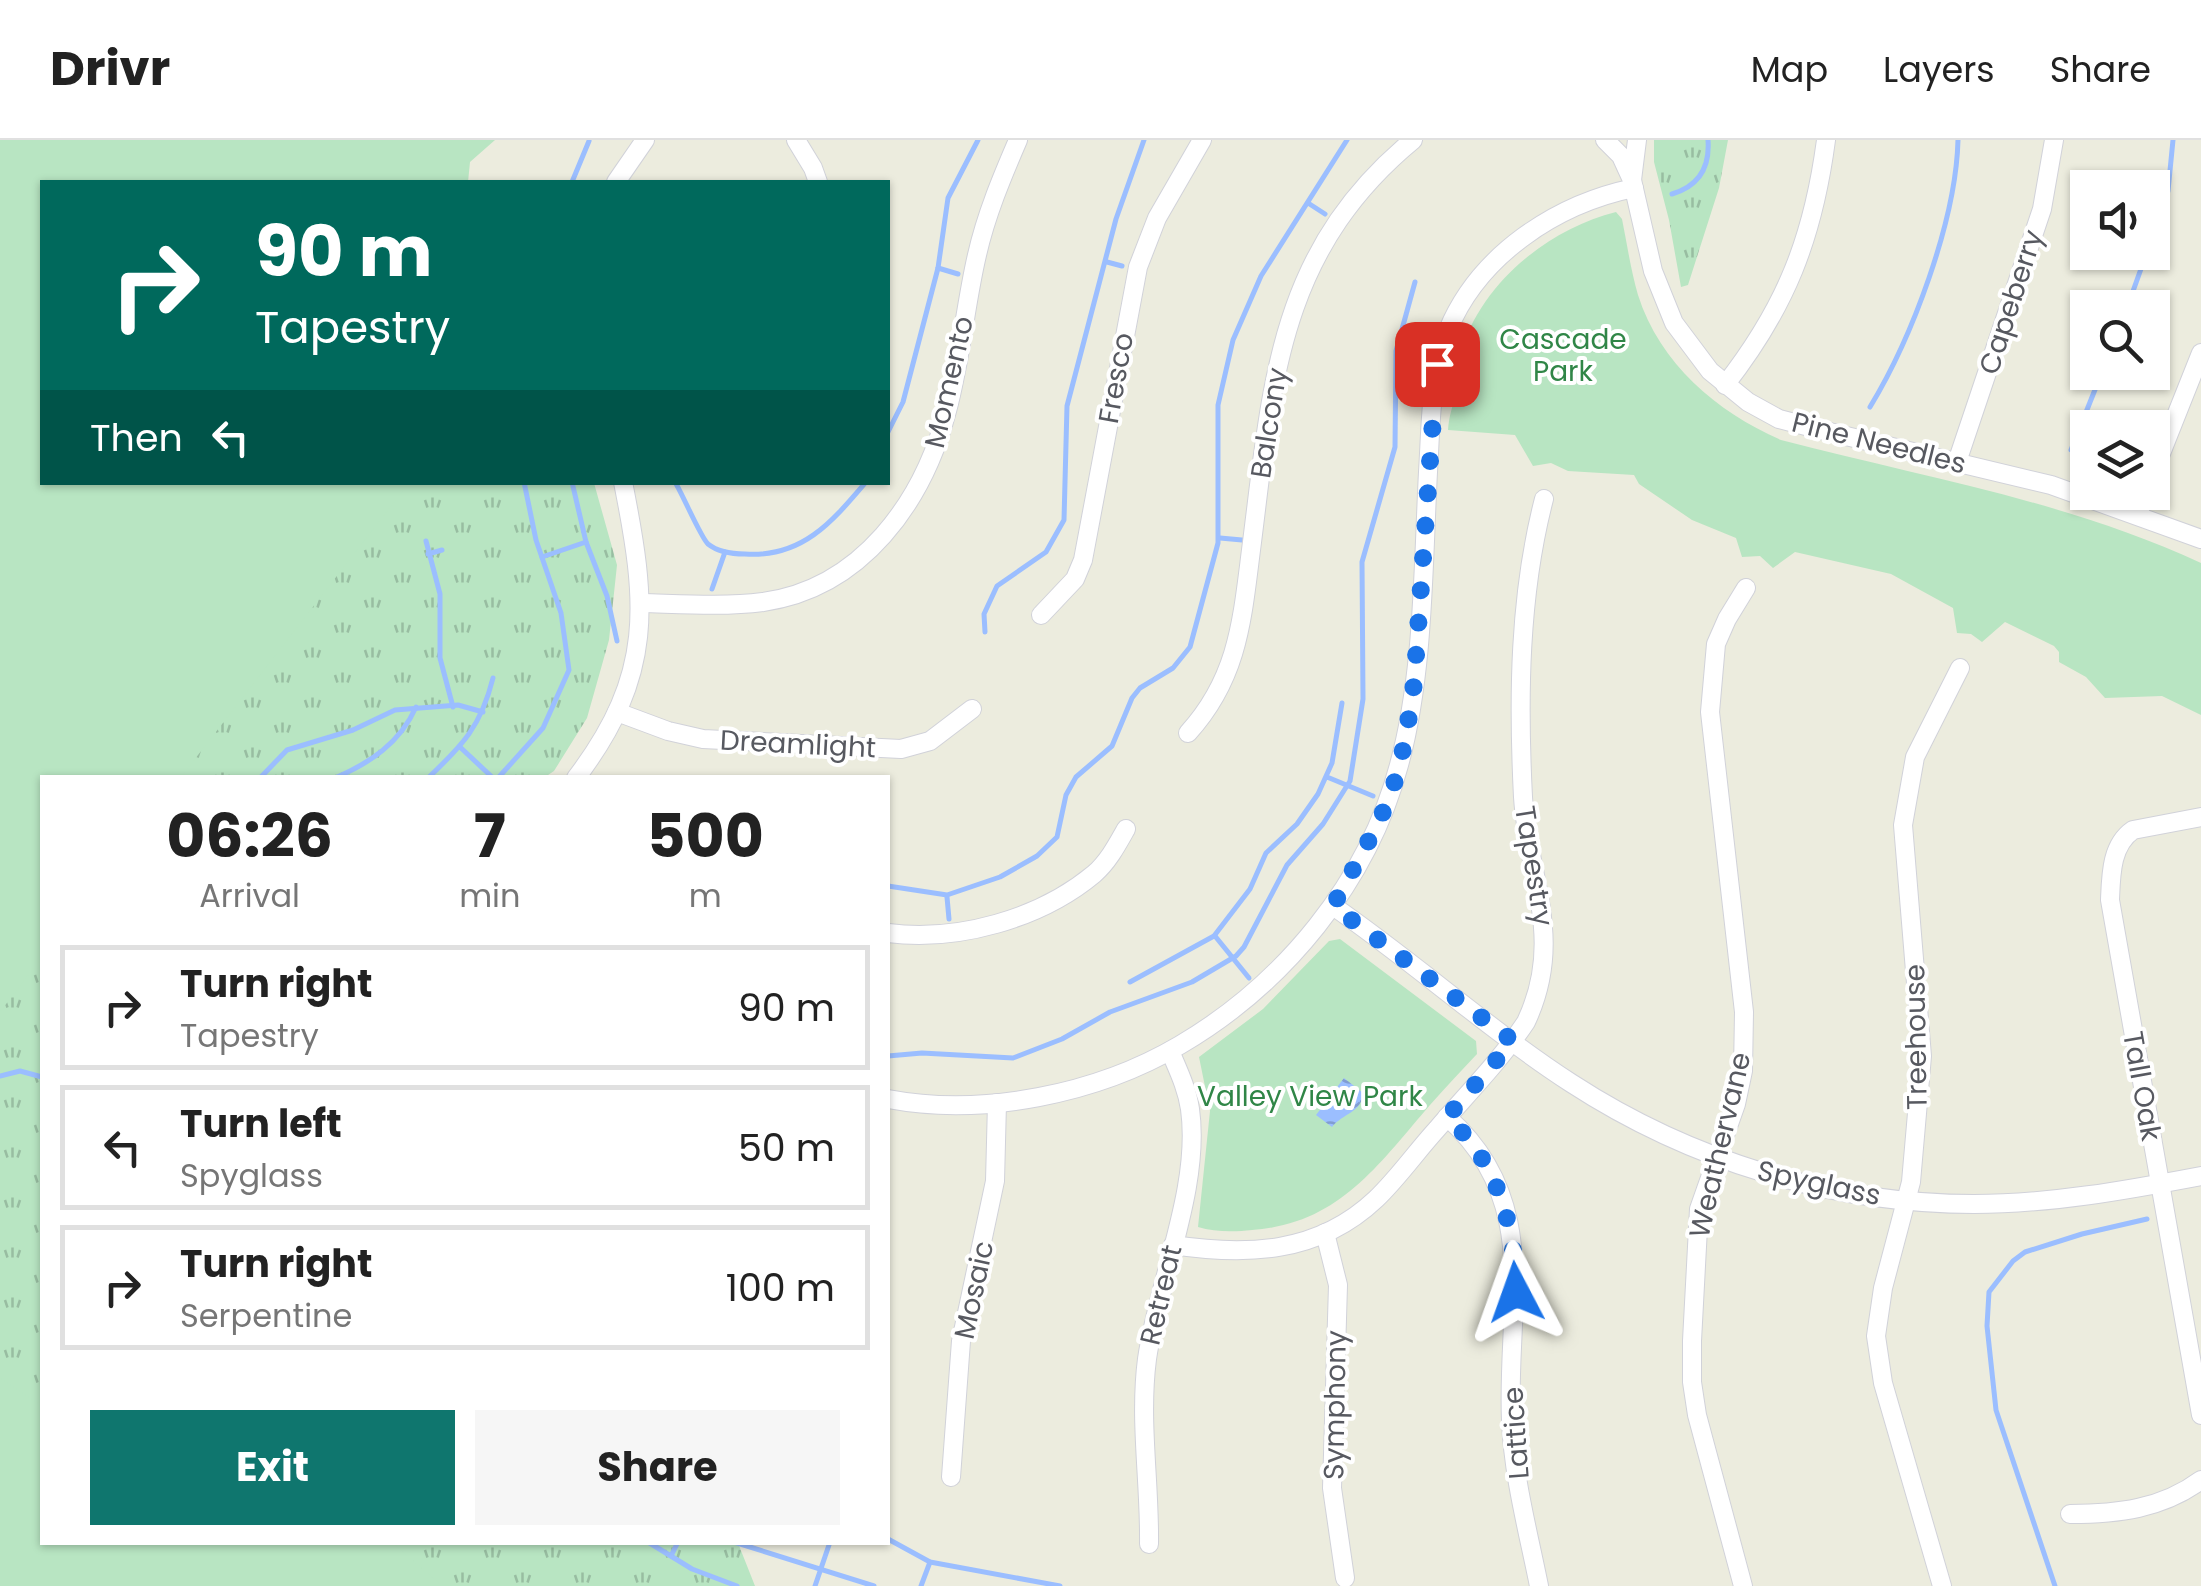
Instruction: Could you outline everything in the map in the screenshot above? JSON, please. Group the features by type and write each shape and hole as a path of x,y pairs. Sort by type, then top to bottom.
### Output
{"street":[{"path":"617,180 645,140"},
{"path":"796,140 817,180"},
{"name":"Momento","path":"642,603 764,602 794,594 850,567 874,548 899,518 939,439 978,250 1018,140"},
{"name":"Fresco","path":"1042,615 1076,579 1084,560 1138,267 1157,218 1202,140"},
{"name":"Balcony","path":"1188,733 1210,709 1222,688 1239,632 1277,366 1299,291 1346,207 1373,175 1413,140"},
{"name":"Pine Needles","path":"1605,140 1621,156 1633,184 1653,271 1674,324 1694,353 1725,385 1779,419 2051,485 2201,539"},
{"name":"Pine Needles","path":"1633,184 1636,140"},
{"path":"1725,385 1770,322 1790,282 1812,210 1826,140"},
{"name":"Capeberry","path":"1957,462 2042,209 2054,140"},
{"path":"890,1099 998,1103 1080,1085 1170,1051 1218,1021 1255,991 1333,906 1379,822 1405,742 1418,631 1433,386 1448,330 1478,279 1506,249 1556,218 1633,184"},
{"path":"2170,431 2201,353"},
{"path":"578,775 595,754 617,712 633,665 642,603 639,560 625,485"},
{"name":"Tapestry","path":"1173,1246 1248,1252 1280,1248 1324,1233 1374,1201 1513,1041 1532,1010 1546,947 1543,906 1524,802 1520,728 1529,573 1544,498"},
{"path":"2138,514 2139,510"},
{"name":"Weathervane","path":"1743,1586 1697,1416 1692,1382 1696,1232 1701,1200 1736,1104 1743,1071 1745,1032 1710,724 1710,686 1716,644 1746,588"},
{"name":"Treehouse","path":"1942,1586 1878,1362 1876,1336 1880,1298 1906,1200 1918,1123 1922,1056 1903,824 1915,757 1960,668"},
{"name":"Dreamlight","path":"617,712 703,739 900,750 930,741 972,709"},
{"name":"Tall Oak","path":"2201,816 2126,834 2117,850 2110,909 2201,1415"},
{"path":"890,933 921,935 970,929 1041,906 1096,873 1126,830"},
{"name":"Spyglass","path":"1333,906 1513,1041 1616,1110 1716,1156 1783,1178 1906,1200 1974,1204 2026,1202 2201,1176"},
{"name":"Retreat","path":"1149,1544 1145,1383 1152,1332 1189,1166 1192,1124 1186,1089 1170,1051"},
{"name":"Mosaic","path":"951,1477 961,1341 996,1181 998,1103"},
{"name":"Lattice","path":"1447,1117 1486,1162 1509,1224 1516,1292 1510,1419 1539,1586"},
{"name":"Symphony","path":"1324,1233 1338,1285 1332,1462 1336,1528 1345,1578"},
{"path":"2070,1514 2144,1508 2201,1480"}],"green space":[{"path":"0,140 40,180 40,485 595,485 617,565 609,640 587,718 548,775 40,775 40,1545 739,1545 755,1586 0,1586"},
{"path":"0,140 495,140 470,162 468,180 40,180 40,485 407,485 183,775 40,775 40,960 0,1012"},
{"path":"1654,140 1728,140 1719,188 1688,285 1681,287 1654,162"},
{"name":"Cascade Park","path":"1616,212 1622,219 1638,295 1661,343 1694,383 1757,429 1781,440 2047,507 2151,541 2201,563 2201,715 2162,696 2105,698 2086,677 2059,662 2054,646 2005,622 1982,642 1971,634 1957,633 1953,608 1891,574 1795,552 1773,568 1760,556 1742,557 1736,538 1692,520 1639,484 1634,475 1568,471 1551,463 1533,466 1515,435 1448,430 1460,354 1483,305 1500,283 1541,246 1590,220"},
{"name":"Valley View Park","path":"1340,939 1476,1041 1477,1054 1374,1169 1333,1204 1282,1225 1231,1231 1198,1227 1210,1111 1199,1057 1263,1009 1329,941"},
{"path":"0,1378 40,1405 40,1545 395,1545 442,1586 0,1586"}],"water":[{"path":"1344,1078 1363,1093 1362,1100 1332,1127 1316,1115"}],"waterway":[{"path":"890,428 903,402 938,268 948,198 978,140"},
{"path":"985,632 984,614 997,586 1046,552 1064,520 1067,406 1116,219 1144,140"},
{"path":"890,886 947,895 1000,877 1037,856 1057,837 1066,795 1076,777 1112,746 1132,698 1140,688 1173,668 1190,647 1218,543 1218,405 1233,340 1261,276 1347,140"},
{"path":"1672,194 1689,186 1701,174 1708,140"},
{"path":"1870,407 1901,348 1929,278 1949,206 1958,140"},
{"path":"2170,171 2173,140"},
{"path":"573,180 589,141"},
{"path":"1308,203 1325,214"},
{"path":"1107,262 1122,266"},
{"path":"938,268 958,274"},
{"path":"2133,290 2141,270"},
{"path":"890,1056 922,1053 1013,1058 1062,1039 1110,1012 1192,982 1244,947 1287,865 1323,824 1350,781 1363,699 1362,562 1395,447 1396,351 1415,282"},
{"path":"2087,410 2095,390"},
{"path":"501,775 543,728 569,670 561,613 536,540 525,485"},
{"path":"573,485 617,641"},
{"path":"676,485 708,544 725,552 745,554 765,554 799,544 828,523 863,485"},
{"path":"1220,538 1242,540"},
{"path":"426,541 440,594 440,658 453,707"},
{"path":"542,557 586,542"},
{"path":"428,554 442,550"},
{"path":"712,589 725,552"},
{"path":"431,775 469,734 483,709 493,678"},
{"path":"1130,982 1214,936 1250,889 1266,853 1297,824 1318,794 1332,763 1342,703"},
{"path":"263,775 287,750 353,730 395,710 458,705 483,712"},
{"path":"341,775 383,750 402,731 416,707"},
{"path":"460,747 490,775"},
{"path":"1327,777 1373,796"},
{"path":"947,897 949,919"},
{"path":"1215,936 1249,978"},
{"path":"0,1076 20,1071 40,1076"},
{"path":"2055,1586 1996,1410 1987,1326 1989,1292 2025,1252 2147,1219"},
{"path":"890,1540 930,1562 1060,1586"},
{"path":"653,1545 692,1569 737,1586"},
{"path":"671,1556 676,1545"},
{"path":"744,1545 874,1586"},
{"path":"815,1586 829,1545"},
{"path":"921,1586 930,1562"}],"route":[{"path":"1437,364 1414,684 1405,742 1379,822 1333,906 1513,1041 1447,1117 1486,1162 1496,1185 1509,1224 1516,1292"}]}
